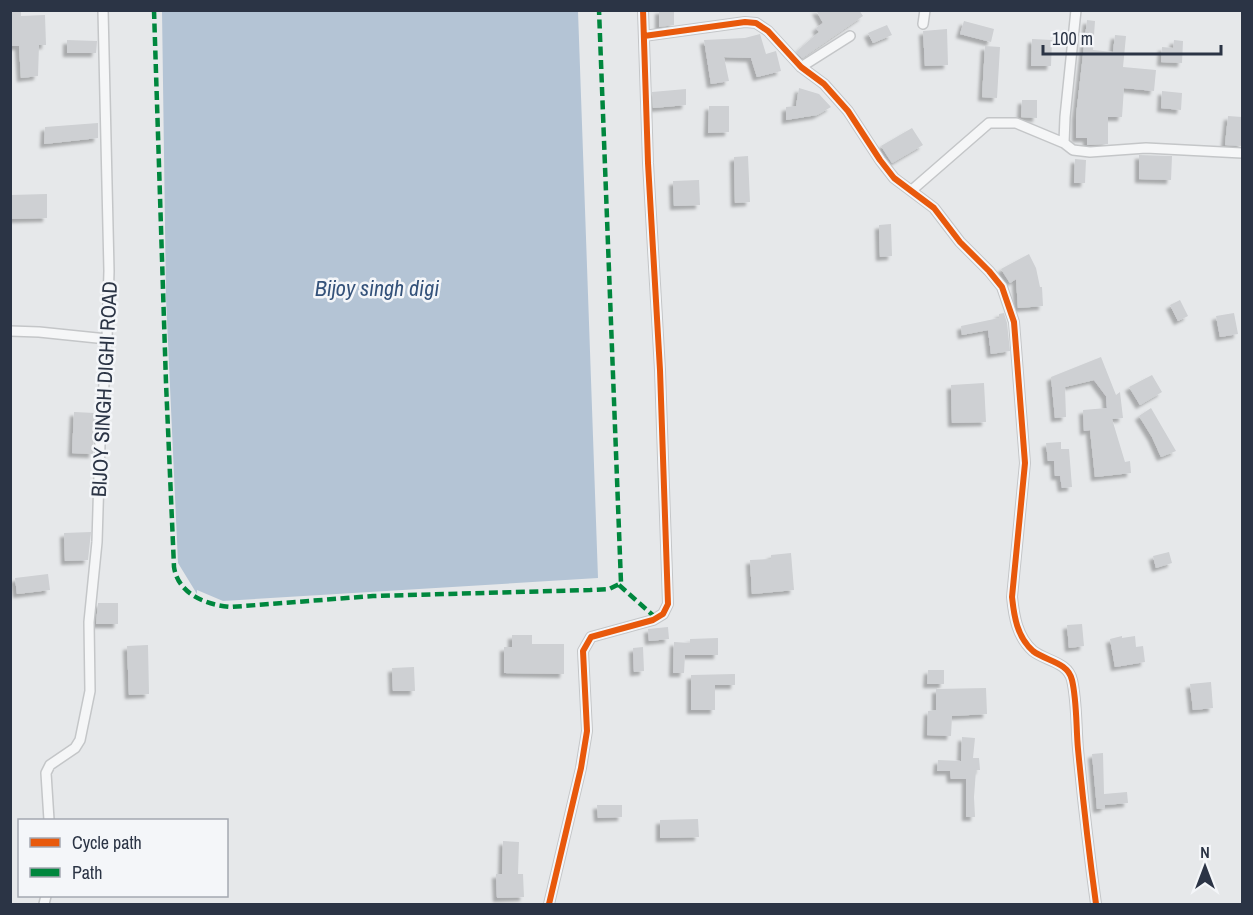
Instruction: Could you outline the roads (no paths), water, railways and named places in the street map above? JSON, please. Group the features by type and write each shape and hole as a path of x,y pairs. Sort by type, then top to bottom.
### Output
{"street":[{"name":"BIJOY SINGH DIGHI ROAD","path":"49,819 46,773 50,765 75,748 80,740 90,691 89,622 98,542 100,443 109,271 103,10"},
{"path":"549,904 581,768 587,731 583,651 591,637 653,620 663,614 668,604 660,369 648,163 643,10"},
{"path":"923,24 925,10"},
{"path":"1064,143 1076,10"},
{"path":"644,36 745,22 756,24 768,31 801,67 836,96 894,178 934,208 960,242 1002,287 1014,322 1025,463 1012,597 1014,617 1026,644 1034,652 1064,667 1072,679 1096,904"},
{"path":"801,67 850,36"},
{"path":"912,190 989,123 1016,123 1064,143 1073,150 1090,152 1146,148 1242,153"},
{"path":"10,331 107,339"}],"water":[{"name":"Bijoy singh digi","path":"162,11 578,11 598,578 223,601 197,590 197,594 178,563 166,298"}]}
